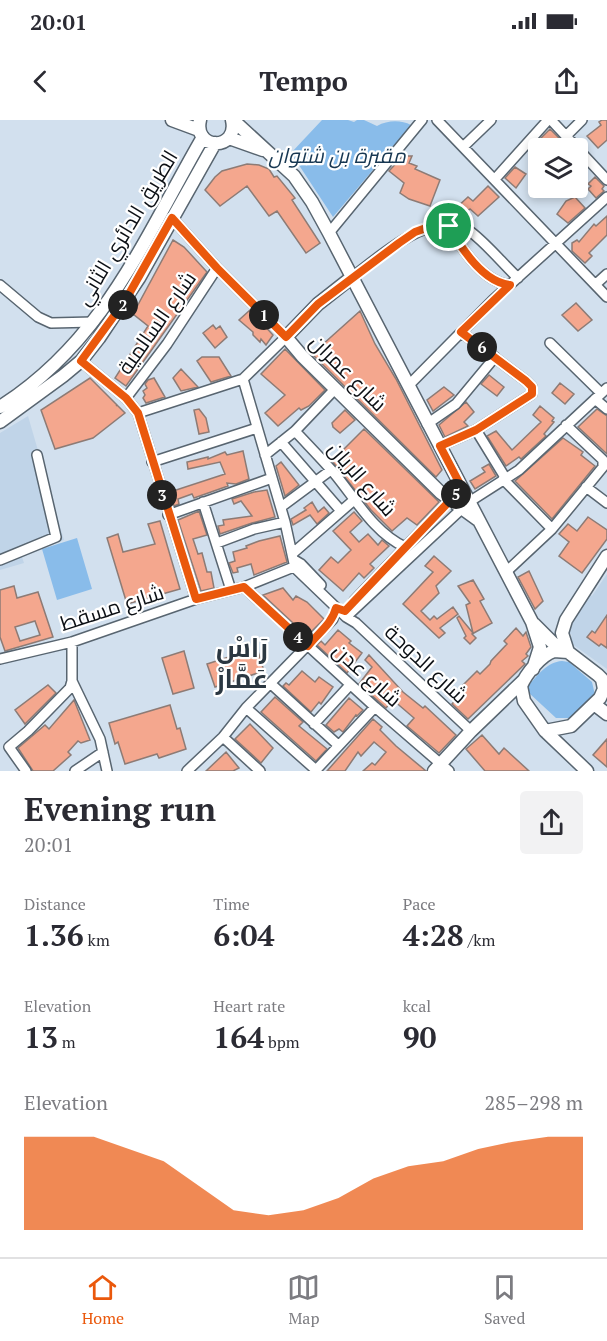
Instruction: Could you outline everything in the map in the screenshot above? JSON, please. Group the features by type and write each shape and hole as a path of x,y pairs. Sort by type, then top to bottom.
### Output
{"main road":[{"path":"172,120 201,129 215,143 229,138 233,131 233,120"},
{"path":"233,120 285,167 300,184 329,233 462,488 465,505"},
{"name":"الطريق الدائري الثاني","path":"0,407 63,358 94,322 125,277 201,129"},
{"path":"229,138 267,151"},
{"name":"الطريق الدائري الثاني","path":"0,422 42,393 81,361 125,301 215,143"},
{"path":"286,337 318,304 351,278"},
{"name":"شارع عمران","path":"286,337 335,389 449,500 465,505 479,521 506,572"},
{"path":"564,652 562,633 566,620 607,556"},
{"path":"506,572 532,622 540,647 533,669"},
{"path":"532,622 564,652 604,681 603,694 571,726 545,731"},
{"path":"442,769 471,731 524,680 547,653 564,652"},
{"path":"524,680 521,686 522,696 545,731 587,771"},
{"path":"594,704 607,714"}],"street":[{"path":"329,233 422,120"},
{"path":"436,120 558,243 607,297"},
{"path":"463,147 491,120"},
{"path":"495,179 549,120 567,135 607,180"},
{"path":"567,135 582,120"},
{"path":"408,386 510,285 607,197"},
{"name":"شارع عمران","path":"172,218 217,268 286,337"},
{"path":"351,278 415,232 434,226 449,226 471,232 518,278"},
{"path":"449,226 458,241 492,279 510,285"},
{"name":"شارع السالمية","path":"126,398 167,344 217,268"},
{"path":"596,284 607,274"},
{"path":"0,285 38,317 51,323 94,322"},
{"path":"440,446 476,430 532,394 532,387 526,381 461,332"},
{"path":"138,413 243,379 286,337"},
{"path":"550,343 601,393 607,409"},
{"path":"427,424 456,404 495,357"},
{"path":"81,361 126,398 138,413 196,599"},
{"path":"243,379 296,561"},
{"path":"266,455 295,431 335,389"},
{"path":"187,771 223,737 246,708 333,619 344,612 465,505 519,470 601,393"},
{"path":"506,572 552,529 603,467 603,460 566,424"},
{"path":"152,462 257,428"},
{"path":"476,430 505,479 552,529"},
{"name":"شارع الريان","path":"295,431 331,470 354,500 393,541 405,547"},
{"path":"281,442 341,511"},
{"path":"0,560 56,537 37,455"},
{"path":"281,507 331,470"},
{"path":"168,515 272,478"},
{"path":"586,487 607,503"},
{"path":"344,612 462,488"},
{"path":"296,561 341,511 354,500"},
{"path":"203,502 231,590"},
{"path":"217,543 254,529 285,522"},
{"name":"شارع الدوحة","path":"296,561 344,612 471,731"},
{"name":"شارع مسقط","path":"0,659 72,642 196,599 244,587 296,561"},
{"name":"شارع عدن","path":"244,587 442,769"},
{"path":"72,642 72,681 100,739 107,771"},
{"path":"26,771 4,749 28,731 63,697 72,681"},
{"path":"270,683 338,746"},
{"path":"314,724 350,685"},
{"path":"246,708 316,770 375,707"},
{"path":"223,737 260,771"},
{"path":"75,771 103,752"}],"shaded area":[{"path":"28,416 64,540 21,554 24,563 0,570 0,433"},
{"path":"607,574 607,669 568,641 572,635 565,630 589,594 592,596"}],"green space":[{"name":"مقبرة بن شتوان","path":"322,120 354,122 364,120 377,126 394,121 411,125 333,217 291,153"},
{"path":"77,538 92,589 57,600 42,549"},
{"path":"562,661 569,662 592,682 595,695 572,718 556,718 529,693 528,686 547,666"}],"building":[{"path":"607,120 607,140 598,148 587,136 601,125 599,122"},
{"path":"550,129 559,138 541,138"},
{"path":"403,156 412,156 409,163 417,166 415,169 440,180 430,206 409,199 400,193 404,183 389,171"},
{"path":"247,164 269,169 274,177 277,176 295,198 292,200 320,243 306,253 277,211 269,216 247,186 220,206 205,190 222,171"},
{"path":"515,167 526,174 516,188 505,178"},
{"path":"595,177 604,186 602,189 604,191 596,198 588,189 591,186 588,184"},
{"path":"488,186 499,197 478,216 470,209 462,215 456,208 468,197 473,201"},
{"path":"576,198 585,208 568,223 557,214 566,201"},
{"path":"607,216 607,235 589,253 592,256 585,263 572,251 572,243 577,240 579,242 594,224 596,226"},
{"path":"173,240 184,247 207,272 126,386 115,378 148,326 133,314"},
{"path":"576,303 592,320 578,331 562,315"},
{"path":"250,310 273,335 266,345 261,339 260,342 253,332 239,320"},
{"path":"360,311 442,470 436,477 312,354"},
{"path":"213,325 216,329 220,326 227,337 215,348 203,333"},
{"path":"285,349 325,390 309,406 301,410 299,408 278,426 265,413 285,395 261,374"},
{"path":"202,357 219,357 231,376 211,382 197,361"},
{"path":"181,369 198,387 181,391 173,378"},
{"path":"489,375 504,387 497,396 481,384"},
{"path":"90,378 125,413 93,438 55,449 41,410"},
{"path":"154,378 165,397 146,403 143,398 145,395 143,391 147,388 145,384"},
{"path":"560,383 574,394 565,404 552,393"},
{"path":"444,387 454,395 433,411 427,400"},
{"path":"466,402 474,412 464,422 468,426 445,437 439,425"},
{"path":"540,406 554,418 552,421 554,422 544,434 546,436 521,459 519,457 506,466 487,436 496,431 512,450 541,422 533,415"},
{"path":"199,409 206,418 209,432 199,434 194,410"},
{"path":"597,409 607,416 607,454 578,427"},
{"path":"345,410 355,420 340,433 332,423"},
{"path":"364,429 439,502 417,525 407,518 392,531 371,510 332,461"},
{"path":"563,438 583,452 581,455 595,466 552,519 515,481"},
{"path":"243,451 249,479 236,484 227,483 228,486 194,498 192,494 178,499 179,504 174,506 170,492 225,474 220,462 188,469 187,462 208,457 208,459 225,452 227,455"},
{"path":"281,462 299,485 285,496 276,466"},
{"path":"489,464 496,476 475,489 470,481 485,472 482,468"},
{"path":"267,490 275,517 220,534 218,526 224,525 223,520 252,516 241,501 234,504 232,499"},
{"path":"312,502 318,512 324,507 329,513 317,524 310,515 293,525 291,519 306,510 304,508"},
{"path":"199,511 207,535 193,539 198,554 202,553 207,572 211,572 214,588 201,591 178,520"},
{"path":"354,512 362,521 350,532 359,542 368,534 378,545 382,540 389,546 370,564 374,568 364,578 359,573 343,591 319,570 331,557 338,563 351,550 333,531"},
{"path":"588,517 607,530 607,539 582,573 559,556 569,542 559,534 568,524 577,531"},
{"path":"160,521 180,589 127,604 107,538 118,534 123,552 155,544 148,524"},
{"path":"280,536 287,562 254,575 251,564 237,568 238,572 233,573 229,563 235,561 233,552 259,541"},
{"path":"434,556 451,571 436,586 439,593 421,611 430,620 434,616 437,619 453,607 458,614 440,628 445,633 439,638 403,604 433,572 425,566"},
{"path":"529,571 543,601 535,609 518,577"},
{"path":"473,580 484,599 480,601 492,623 472,634 476,638 470,644 464,638 466,636 457,618 459,616 473,633 466,605 470,603 458,586"},
{"path":"14,586 17,598 38,592 53,637 5,651 0,637 0,590","holes":["35,621 40,635 20,641 15,627"]},
{"path":"283,588 293,600 296,596 307,602 324,619 307,636 263,595"},
{"path":"607,615 607,648 601,644 599,646 587,637 592,631 595,633"},
{"path":"516,628 523,636 526,632 531,647 526,654 528,656 522,661 525,664 468,719 452,704 466,688 463,685 477,671 480,674 490,664 507,644 504,641"},
{"path":"338,630 362,653 347,673 317,645 321,641 325,645"},
{"path":"257,648 264,671 215,687 207,664"},
{"path":"184,651 194,688 173,694 162,658"},
{"path":"369,655 403,692 423,708 425,706 456,735 439,753 407,726 414,718 393,700 386,708 359,684 372,667 365,660"},
{"path":"302,671 315,682 319,677 333,687 321,704 319,702 311,712 283,686 286,683 289,685"},
{"path":"48,685 56,693 25,724 15,710"},
{"path":"275,697 303,722 299,726 327,749 316,761 261,712"},
{"path":"349,698 363,710 356,715 343,732 339,729 334,732 326,725"},
{"path":"74,700 90,740 81,743 78,741 68,752 71,755 53,771 33,771 18,748 45,725 49,729"},
{"path":"170,705 186,749 159,758 157,754 125,764 118,742 115,744 109,723"},
{"path":"373,719 382,727 380,730 396,746 426,771 363,771 372,763 375,765 386,752 374,742 361,756 358,752 345,771 327,771"},
{"path":"250,724 273,748 261,763 235,739"},
{"path":"482,735 499,754 504,748 529,771 485,771 466,749"},
{"path":"607,739 607,767 593,755"},
{"path":"226,752 239,768 233,771 206,771"}],"district":[{"name":"رَاسْ عَمَّارْ","path":"242,664"}],"route":[{"path":"172,218 217,268 286,337 318,304 415,232 434,226 449,226 475,262 492,279 510,285 461,332 526,381 532,387 532,394 476,430 440,446 462,488 345,611 336,608 333,619 308,646 244,587 196,599 138,413 126,398 81,361 114,318 139,279 172,218"}]}
